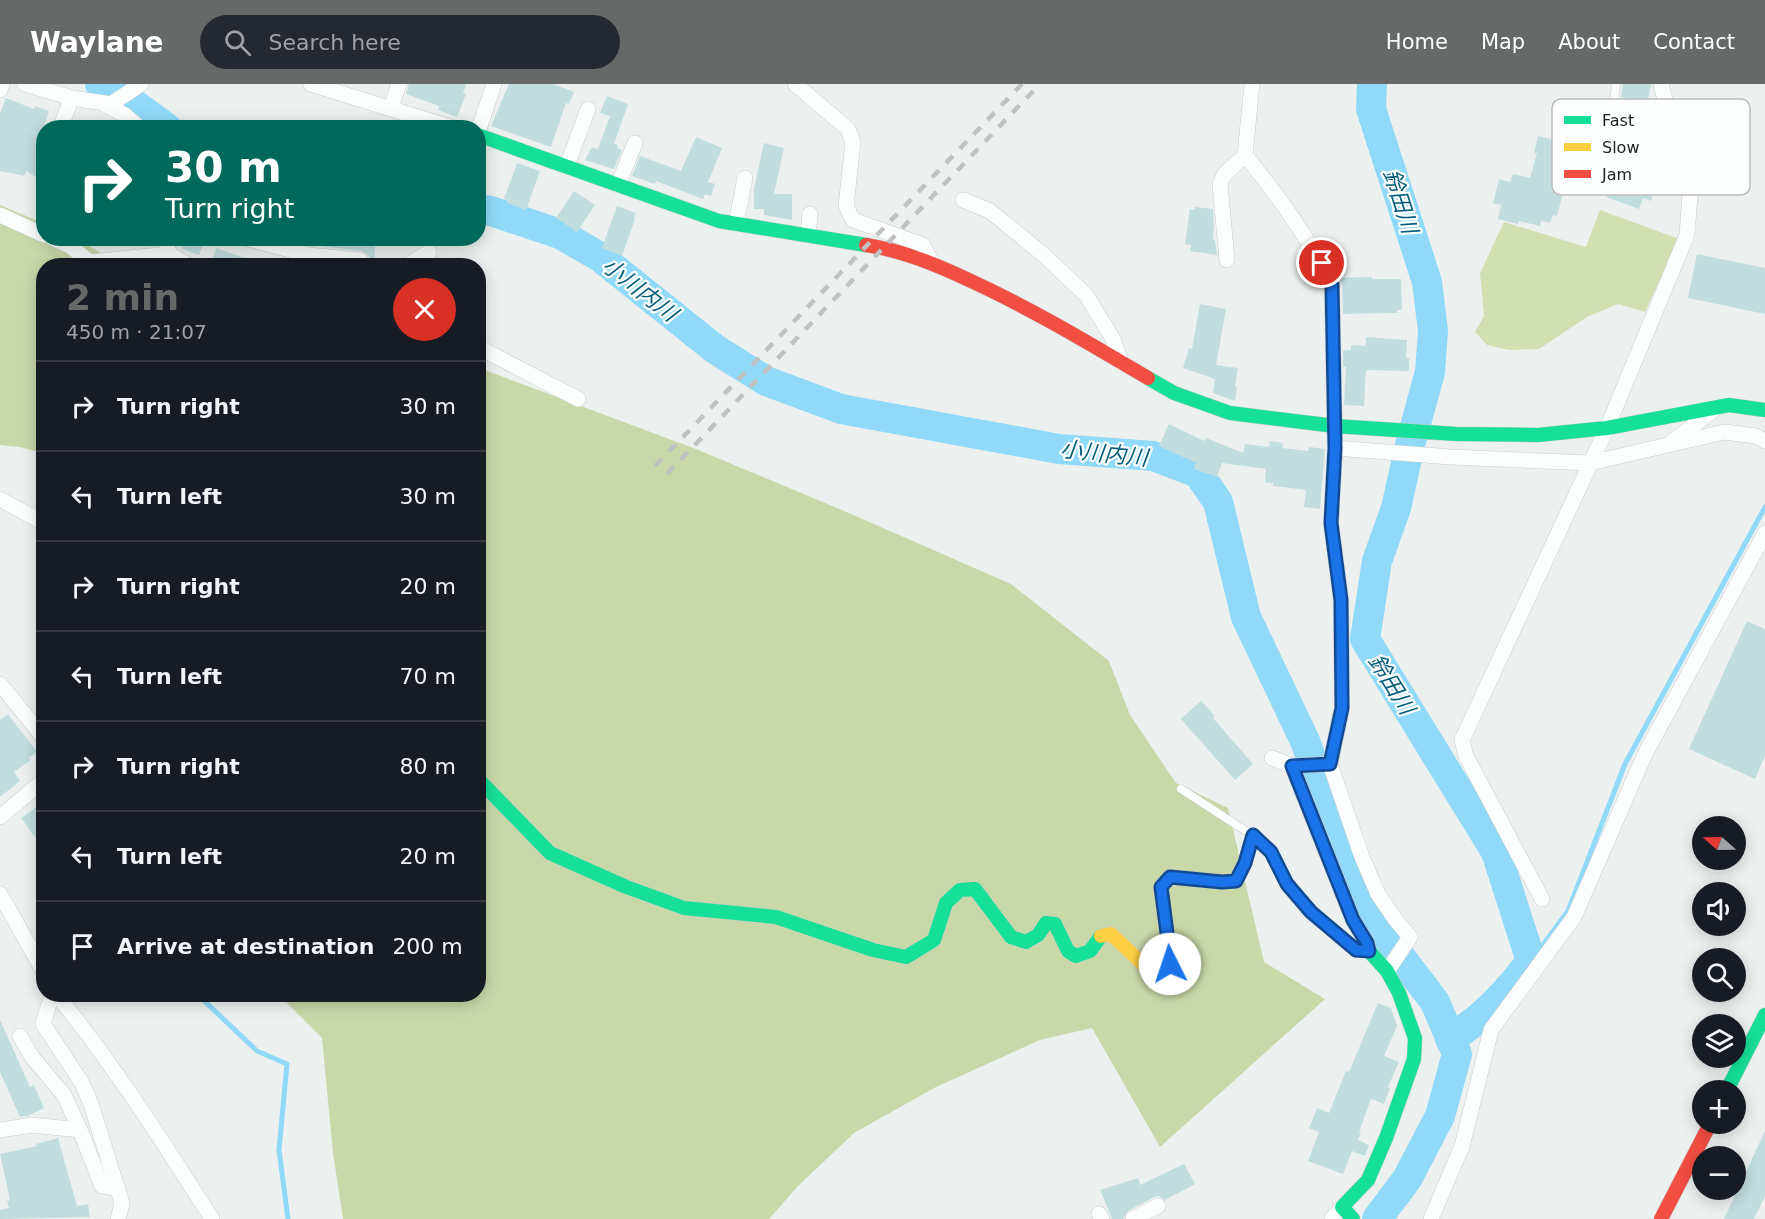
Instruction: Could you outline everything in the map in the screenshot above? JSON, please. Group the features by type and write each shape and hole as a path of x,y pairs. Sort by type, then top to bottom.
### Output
{"main road":[{"path":"486,136 719,221 891,249 932,263 1013,300 1174,393 1230,413 1357,428 1456,434 1538,435 1607,428 1729,405 1765,410"},
{"path":"486,787 550,853 624,886 684,908 776,917 873,950 906,957 934,940 946,903 960,890 975,889 1011,937 1026,942 1038,935 1046,923 1055,924 1068,951 1076,956 1090,951 1099,937 1112,934 1147,968 1159,970 1170,964 1161,887 1170,877 1222,882 1236,881 1245,863 1253,835 1271,852 1287,884 1311,912 1356,950 1369,951 1387,970 1399,993 1415,1038 1414,1059 1390,1126 1368,1180 1344,1214"},
{"path":"1732,1080 1765,1015"},
{"path":"1662,1219 1705,1134"}],"street":[{"path":"0,90 2,84"},
{"path":"25,84 72,98 107,104 130,120"},
{"path":"107,104 141,84"},
{"path":"391,108 399,84"},
{"path":"482,120 494,84"},
{"path":"795,84 848,129 853,142 846,206 853,220 923,245 932,263"},
{"path":"1227,260 1220,184 1224,175 1245,155 1252,84"},
{"path":"1661,84 1665,99"},
{"path":"319,85 428,120"},
{"path":"63,120 72,98"},
{"path":"567,166 588,109"},
{"path":"618,185 635,143"},
{"path":"1245,155 1282,201 1322,263 1332,285 1335,448 1331,523 1341,600 1342,708 1328,764 1378,894 1410,937 1387,970"},
{"path":"736,224 745,178"},
{"path":"1542,899 1466,756 1462,740 1607,428 1686,235 1690,195"},
{"path":"963,200 990,211 1045,255 1086,295 1113,339 1121,362"},
{"path":"807,235 810,214"},
{"path":"0,215 36,231"},
{"path":"70,246 85,258"},
{"path":"110,258 170,246 181,258"},
{"path":"275,246 309,255 340,258"},
{"path":"419,258 429,252"},
{"path":"486,351 578,399"},
{"path":"1668,445 1718,407"},
{"path":"1335,448 1451,457 1590,463 1724,432 1756,436 1765,441"},
{"path":"0,500 36,520"},
{"path":"1431,1219 1462,1146 1491,1030 1574,917 1645,754 1765,533"},
{"path":"0,684 36,728"},
{"path":"1272,758 1292,766 1328,764"},
{"path":"1292,766 1353,920 1367,943 1369,951"},
{"path":"0,817 36,787"},
{"path":"0,894 36,958"},
{"path":"50,1002 43,1024 82,1083 91,1104 122,1203 118,1219"},
{"path":"63,1002 83,1027 149,1121 212,1219"},
{"path":"20,1036 32,1057 64,1095 102,1186 117,1188"},
{"path":"0,1130 32,1125 80,1130"},
{"path":"1133,1219 1158,1206"}],"lane":[{"path":"1614,99 1616,84"},
{"path":"1181,789 1253,835"}],"green space":[{"path":"0,205 36,220 36,246 89,246 110,258 36,258 36,451 0,445"},
{"path":"1600,210 1679,239 1645,312 1618,304 1587,317 1539,349 1509,350 1487,345 1475,332 1484,316 1480,273 1504,222 1586,247"},
{"path":"486,371 696,449 1011,584 1109,661 1130,715 1176,783 1228,808 1264,962 1325,999 1160,1147 1092,1028 1040,1040 936,1087 854,1133 798,1186 769,1219 343,1219 333,1153 322,1038 286,1002 486,1002"}],"building":[{"path":"409,84 466,84 463,93 466,94 457,117 438,110 439,106 406,94"},
{"path":"509,84 553,84 574,92 569,104 566,103 551,147 491,126"},
{"path":"1623,84 1651,84 1648,99 1621,97"},
{"path":"607,96 628,104 614,144 622,150 614,169 585,160 592,147 598,149 610,116 600,113"},
{"path":"6,98 34,109 35,106 49,111 46,120 36,120 36,177 26,171 24,176 0,171 0,114"},
{"path":"1538,136 1552,139 1552,195 1563,195 1557,216 1553,215 1550,223 1541,221 1540,226 1498,219 1501,205 1493,203 1499,179 1510,182 1513,174 1530,178 1537,153 1534,153"},
{"path":"696,137 722,148 708,182 715,184 711,196 705,194 703,199 656,181 655,184 632,176 640,156 681,171"},
{"path":"764,143 784,148 774,194 792,194 792,220 764,215 764,209 754,209 754,189"},
{"path":"517,163 540,171 526,210 507,203 508,200 504,199"},
{"path":"574,191 595,205 577,232 556,218"},
{"path":"1607,195 1653,195 1651,201 1643,198 1639,209 1606,197"},
{"path":"617,206 636,213 622,256 602,248"},
{"path":"1195,207 1213,209 1213,239 1217,255 1190,251 1191,245 1185,244 1190,209 1195,210"},
{"path":"183,246 202,246 199,255 182,249"},
{"path":"320,246 375,246 374,258 370,258 362,251"},
{"path":"216,248 245,258 213,258"},
{"path":"1697,254 1765,268 1765,314 1688,298"},
{"path":"1372,277 1372,279 1401,279 1402,310 1397,310 1397,313 1343,314 1342,285 1339,278"},
{"path":"1200,304 1226,309 1216,365 1238,368 1235,401 1213,393 1215,379 1183,368 1189,348 1192,349"},
{"path":"1366,337 1407,340 1406,358 1409,358 1409,371 1366,370 1364,406 1344,405 1346,367 1343,367 1343,350 1351,350 1351,345 1366,346"},
{"path":"1169,424 1204,441 1206,438 1243,453 1245,444 1269,447 1270,441 1283,443 1282,448 1308,451 1309,447 1325,449 1320,509 1304,507 1306,490 1273,486 1273,483 1265,482 1266,469 1222,463 1217,477 1194,469 1196,463 1159,446"},
{"path":"1747,621 1765,629 1765,756 1755,779 1689,749"},
{"path":"1201,701 1253,764 1235,780 1181,719"},
{"path":"8,714 36,753 29,758 31,760 14,772 20,781 0,797 0,720"},
{"path":"36,808 36,836 35,837 21,818"},
{"path":"1378,1003 1391,1008 1397,1026 1384,1056 1399,1062 1388,1087 1390,1088 1384,1104 1371,1099 1359,1132 1361,1133 1358,1140 1369,1145 1365,1156 1352,1151 1343,1174 1308,1161 1319,1132 1309,1128 1317,1108 1329,1113"},
{"path":"0,1020 30,1087 34,1085 44,1108 28,1116 20,1117 0,1072"},
{"path":"1765,1131 1765,1196 1754,1219 1724,1219 1733,1200 1746,1200 1746,1172"},
{"path":"58,1138 77,1206 88,1204 90,1217 0,1219 0,1210 9,1208 7,1201 10,1200 0,1154 37,1146 36,1144"},
{"path":"1184,1164 1195,1184 1165,1200 1159,1196 1154,1197 1128,1211 1123,1219 1112,1219 1100,1190 1138,1178 1140,1185"}],"waterway":[{"name":"小川内川","path":"100,84 130,101 156,120"},
{"name":"鈴田川","path":"1372,84 1371,109 1427,282 1433,331 1430,372 1396,508 1377,561 1365,639 1496,852 1531,961 1494,1004 1450,1039"},
{"name":"小川内川","path":"486,210 560,234 600,257 715,349 766,381 841,409 1059,449 1153,456 1198,473 1218,502 1246,617 1305,741 1361,895 1377,926 1435,1002 1457,1054 1440,1116 1407,1179 1377,1219"},
{"path":"1531,961 1568,911 1625,764 1765,507"},
{"path":"205,1002 257,1051 287,1064 279,1150 288,1219"}],"railway":[{"path":"655,466 1022,84"},
{"path":"667,474 1040,84"}],"traffic: fast":[{"path":"486,138 719,221 866,245"},
{"path":"1148,378 1174,393 1230,413 1335,426 1456,434 1538,435 1607,428 1729,405 1765,410"},
{"path":"486,787 550,853 624,886 684,908 776,917 873,950 906,957 934,940 946,903 960,890 975,889 1011,937 1026,942 1038,935 1046,923 1055,924 1068,951 1076,956 1090,951 1101,936"},
{"path":"1258,840 1271,852 1287,884 1311,912 1356,950 1369,951 1387,971 1399,993 1415,1038 1414,1059 1386,1138 1368,1180 1342,1207 1353,1219"},
{"path":"1732,1080 1765,1015"}],"traffic: slow":[{"path":"1101,936 1111,934 1147,968 1159,970 1170,964 1161,887 1170,877 1222,882 1236,881 1245,863 1253,835 1258,840"}],"traffic: jam":[{"path":"866,245 894,251 946,269 1039,315 1148,378"},
{"path":"1661,1219 1705,1134"}],"route":[{"path":"1170,964 1161,887 1170,877 1222,882 1236,881 1245,863 1253,835 1271,852 1287,884 1311,912 1356,950 1369,951 1367,943 1353,920 1292,766 1330,764 1342,708 1341,600 1331,523 1335,448 1332,285 1322,263"}]}
